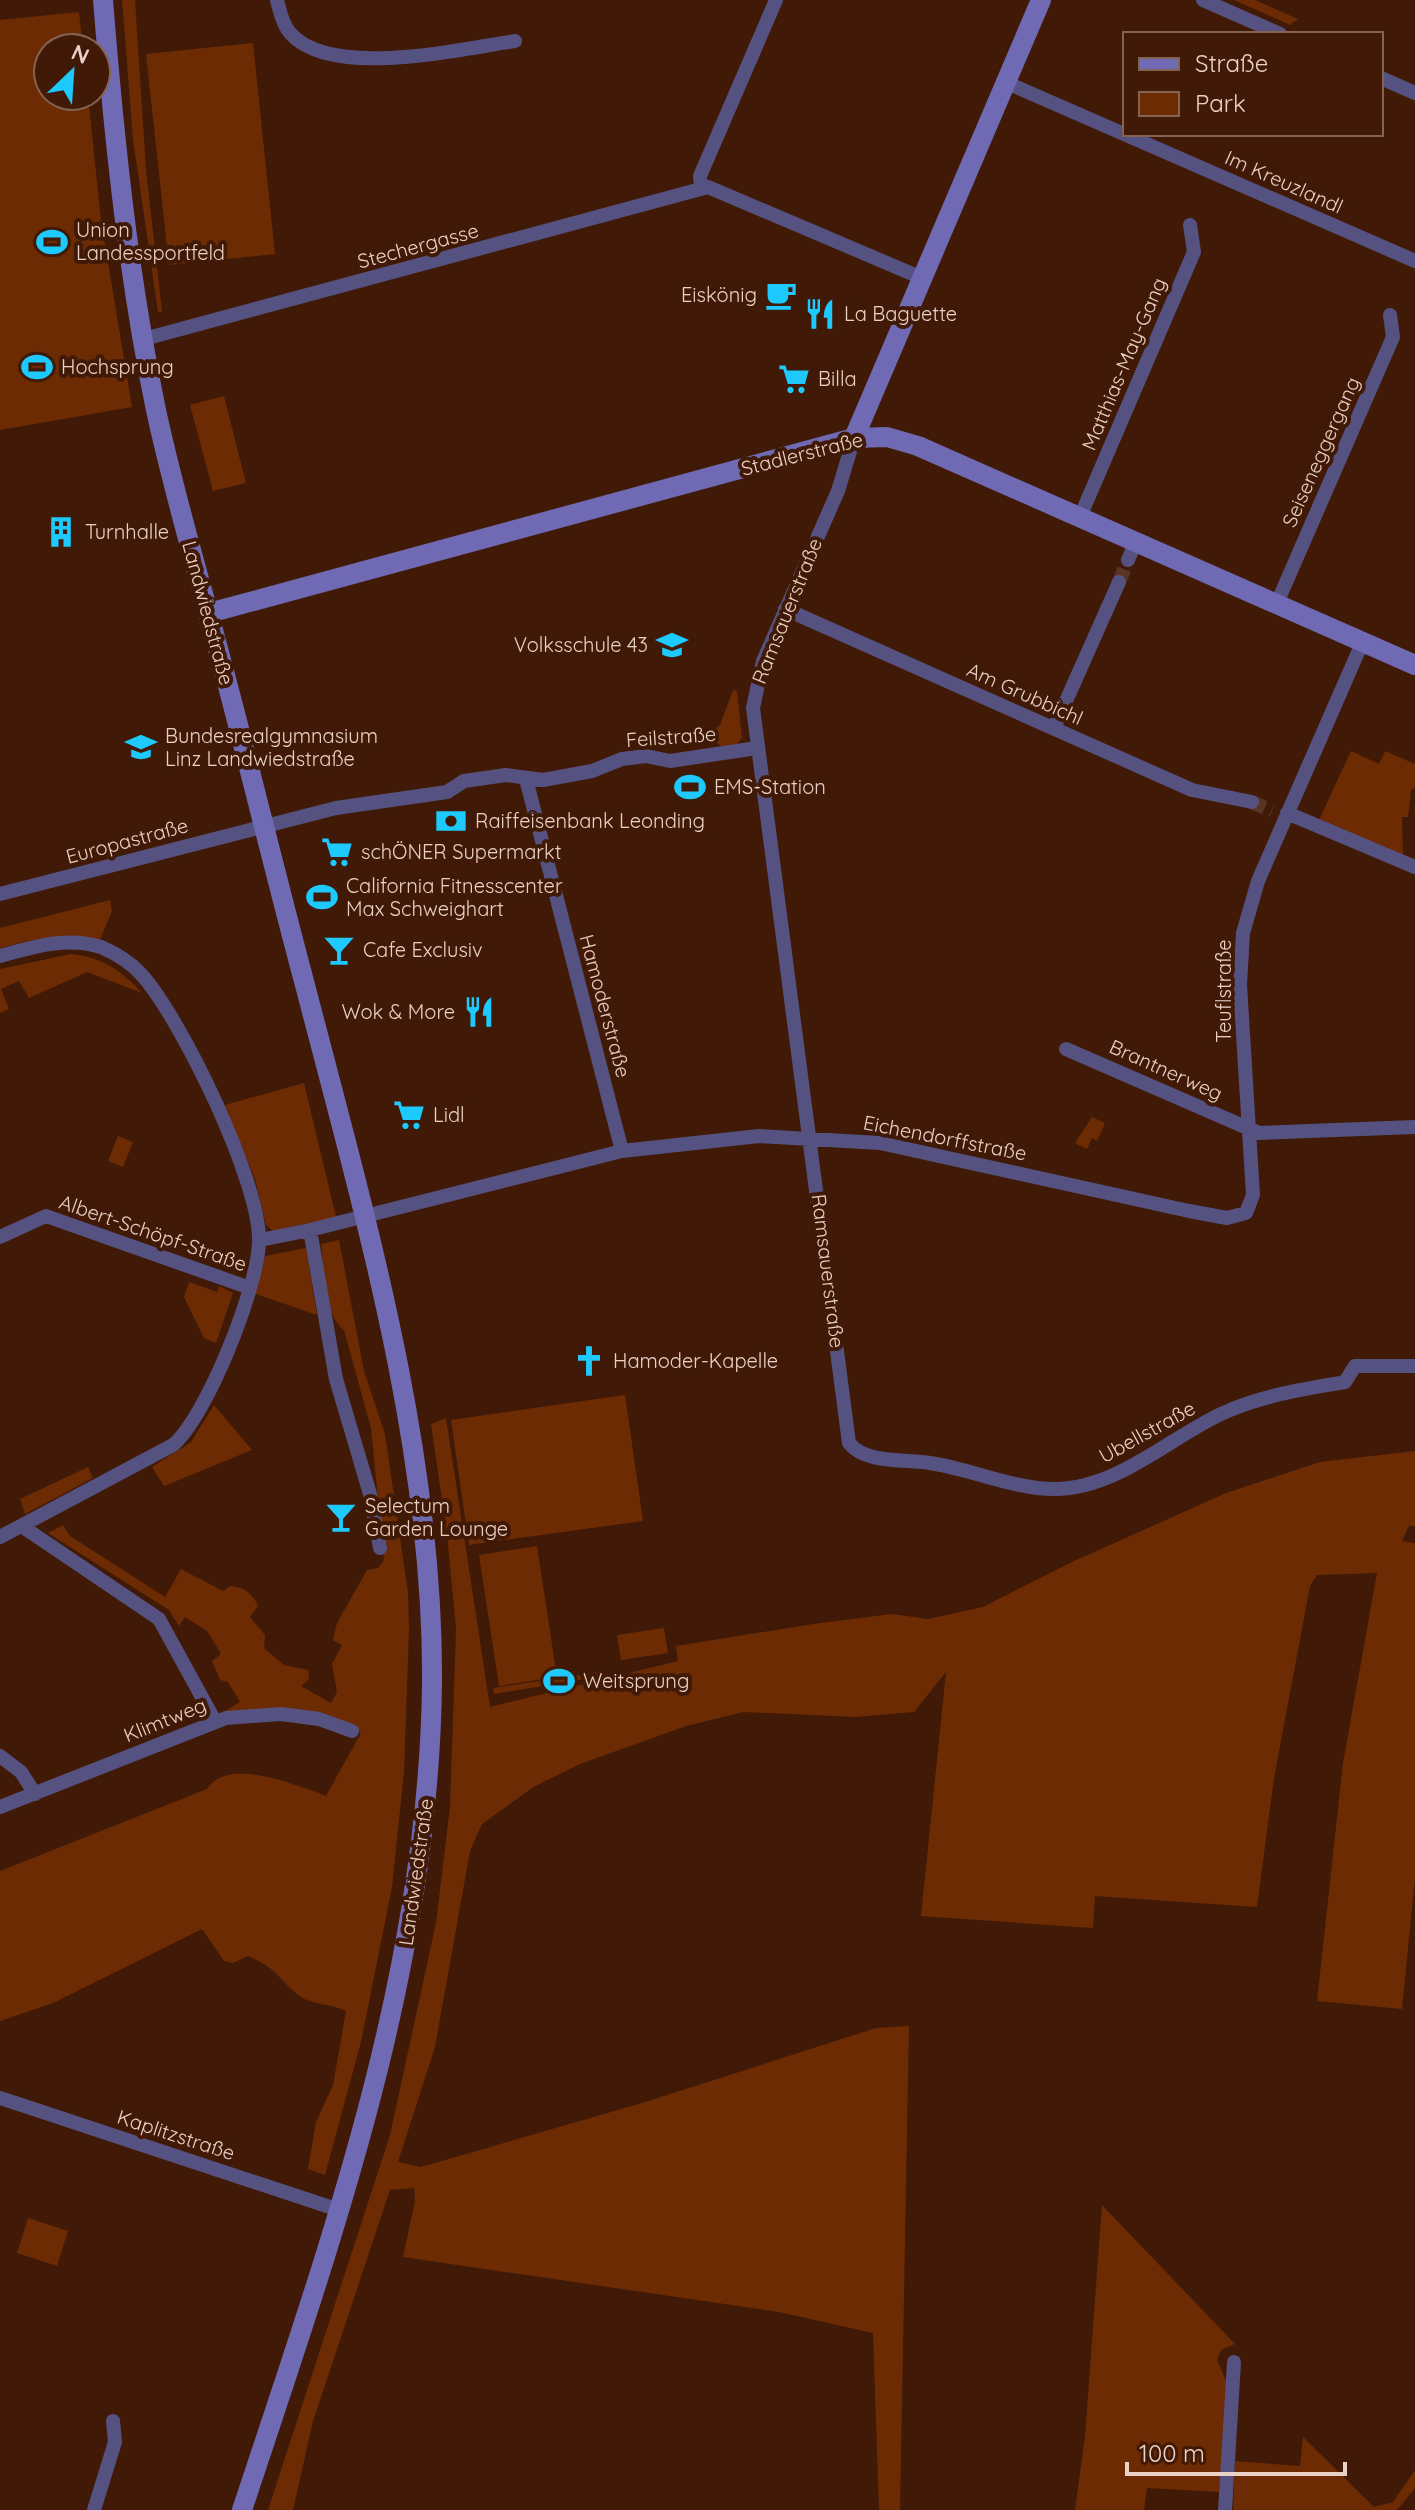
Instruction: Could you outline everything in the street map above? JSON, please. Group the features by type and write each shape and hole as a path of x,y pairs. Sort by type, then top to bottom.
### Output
{"main road":[{"name":"Landwiedstraße","path":"103,0 116,158 161,431 363,1217 396,1364 417,1484 432,1630 427,1806 406,1944 381,2067 339,2210 242,2510"},
{"name":"Ramsauerstraße","path":"854,438 1041,0"},
{"name":"Stadlerstraße","path":"209,613 854,438 887,437 903,440 1080,517 1132,550 1277,603 1415,665"}],"street":[{"path":"277,0 291,34 308,46 331,54 363,57 398,55 515,41"},
{"path":"701,189 700,176 776,0"},
{"path":"1203,0 1275,32"},
{"path":"1383,79 1415,93"},
{"name":"Im Kreuzlandl","path":"1005,82 1123,134"},
{"name":"Im Kreuzlandl","path":"1129,136 1415,261"},
{"name":"Stechergasse","path":"144,339 701,189 721,190 922,278"},
{"name":"Matthias-May-Gang","path":"1080,517 1194,252 1190,225"},
{"name":"Seiseneggergang","path":"1277,603 1393,337 1390,315"},
{"name":"Ramsauerstraße","path":"854,438 838,491 785,609 754,692 757,748 812,1137 849,1443 855,1450"},
{"path":"1054,728 1119,582"},
{"name":"Am Grubbichl","path":"785,609 1192,790 1252,802"},
{"name":"Teuflstraße","path":"1236,1218 1246,1213 1253,1195 1241,954 1252,897 1282,814 1363,641"},
{"name":"Feilstraße","path":"263,826 354,804 447,792 466,780 506,775 543,780 592,771 622,759 646,756 670,761 757,748"},
{"name":"Hamoderstraße","path":"526,779 622,1151"},
{"path":"1282,814 1415,867"},
{"name":"Europastraße","path":"0,894 263,826"},
{"name":"Albert-Schöpf-Straße","path":"0,956 48,944 87,943 123,958 143,976 212,1096 255,1200 260,1240 250,1288 203,1407 182,1438 0,1537"},
{"name":"Brantnerweg","path":"1066,1049 1249,1129"},
{"path":"1249,1129 1259,1133 1415,1127"},
{"name":"Eichendorffstraße","path":"363,1217 622,1151 697,1140 812,1137 904,1147 1134,1200 1236,1218"},
{"name":"Albert-Schöpf-Straße","path":"0,1237 46,1216 250,1288"},
{"path":"363,1217 310,1230 336,1379 370,1494 380,1548"},
{"name":"Albert-Schöpf-Straße","path":"260,1240 310,1230"},
{"name":"Ubellstraße","path":"855,1450 1028,1485 1054,1489 1082,1486 1105,1479 1224,1412 1264,1399 1345,1382 1355,1366 1415,1366"},
{"path":"23,1527 159,1619 215,1721"},
{"name":"Klimtweg","path":"0,1807 215,1721 244,1715 281,1714 319,1719 352,1731"},
{"path":"0,1756 21,1772 35,1794"},
{"name":"Kaplitzstraße","path":"0,2098 339,2210"},
{"path":"1225,2510 1234,2362"},
{"path":"94,2510 115,2442 113,2421"}],"green space":[{"path":"122,0 135,0 146,170 162,312 158,312 133,139"},
{"path":"1234,0 1255,0 1298,19 1290,25"},
{"name":"Union Landessportfeld","path":"79,12 81,32 32,32 32,112 90,112 101,220 132,407 0,430 0,20"},
{"path":"253,43 275,254 169,265 146,54"},
{"path":"224,396 246,483 213,491 190,405"},
{"path":"733,690 737,691 742,738 736,745 724,748 712,740 698,742 720,725"},
{"path":"1351,751 1379,764 1385,751 1415,764 1415,787 1411,790 1408,817 1402,817 1403,859 1319,820"},
{"path":"110,900 112,911 100,940 62,936 0,948 0,928"},
{"path":"71,954 110,966 142,993 87,972 29,998 19,981 1,989 9,1009 0,1013 0,969"},
{"path":"304,1083 336,1217 273,1231 266,1225 255,1179 225,1105"},
{"path":"1092,1117 1105,1123 1097,1141 1092,1138 1087,1149 1075,1143"},
{"path":"118,1136 133,1142 123,1167 108,1161"},
{"path":"339,1240 364,1371 385,1434 408,1593 409,1629 404,1772 392,1887 361,2042 325,2175 308,2169 316,2122 333,2085 346,2011 302,1998 258,1960 248,1956 233,1963 224,1961 202,1929 53,2003 0,2021 0,1871 207,1789 217,1779 230,1775 263,1776 326,1796 361,1733 346,1723 222,1713 240,1702 228,1682 220,1680 212,1661 221,1654 207,1631 185,1617 179,1626 169,1610 48,1533 63,1525 70,1536 165,1597 181,1569 223,1591 230,1586 243,1589 258,1606 250,1617 265,1635 264,1648 284,1665 308,1670 309,1679 301,1686 331,1703 337,1692 332,1664 342,1645 333,1640 337,1623 367,1570 378,1568 384,1560 371,1428 344,1330 332,1314 324,1278 321,1244"},
{"path":"306,1248 317,1315 253,1293 265,1256"},
{"path":"189,1282 217,1292 219,1286 233,1293 216,1343 204,1338 184,1297"},
{"path":"625,1395 643,1521 469,1545 451,1420"},
{"path":"214,1405 252,1450 164,1486 152,1467 191,1442"},
{"path":"446,1418 490,1707 678,1661 676,1646 892,1614 928,1619 983,1607 1072,1562 1226,1493 1320,1462 1415,1451 1415,1526 1409,1526 1402,1541 1415,1543 1415,1877 1402,2009 1317,2001 1343,1763 1377,1573 1317,1575 1310,1586 1274,1778 1257,1907 1095,1896 1093,1928 921,1916 946,1672 914,1712 856,1717 743,1712 686,1726 580,1764 535,1786 482,1824 470,1851 435,2047 398,2162 421,2167 642,2103 876,2028 909,2026 900,2510 879,2510 873,2333 779,2312 403,2257 415,2201 414,2188 390,2190 313,2421 293,2510 268,2510 390,2135 436,1923 450,1807 456,1629 447,1534 431,1424"},
{"path":"88,1467 93,1478 25,1514 20,1499"},
{"path":"537,1546 557,1677 499,1686 479,1555"},
{"path":"664,1628 668,1653 621,1660 617,1635"},
{"name":"Weitsprung","path":"598,1672 604,1676 494,1694 493,1688"},
{"path":"1102,2205 1235,2344 1221,2350 1217,2360 1228,2385 1219,2492 1147,2488 1144,2510 1075,2510 1085,2436"},
{"path":"28,2218 68,2231 57,2266 17,2253"},
{"path":"1303,2437 1374,2507 1393,2502 1415,2470 1415,2488 1397,2510 1233,2510 1235,2461 1300,2466"}],"tunnel":[{"path":"1119,582 1128,560"},
{"path":"1252,802 1272,811"}],"place":[{"name":"Union Landessportfeld","path":"52,242"},
{"name":"Eiskönig","path":"781,295"},
{"name":"La Baguette","path":"820,314"},
{"name":"Hochsprung","path":"37,367"},
{"name":"Billa","path":"794,379"},
{"name":"Turnhalle","path":"61,532"},
{"name":"Volksschule 43","path":"672,645"},
{"name":"Bundesrealgymnasium Linz Landwiedstraße","path":"141,747"},
{"name":"EMS-Station","path":"690,787"},
{"name":"Raiffeisenbank Leonding","path":"451,821"},
{"name":"schÖNER Supermarkt","path":"337,852"},
{"name":"California Fitnesscenter Max Schweighart","path":"322,897"},
{"name":"Cafe Exclusiv","path":"339,950"},
{"name":"Wok & More","path":"479,1012"},
{"name":"Lidl","path":"409,1115"},
{"name":"Hamoder-Kapelle","path":"589,1361"},
{"name":"Selectum Garden Lounge","path":"341,1517"},
{"name":"Weitsprung","path":"559,1681"}]}
